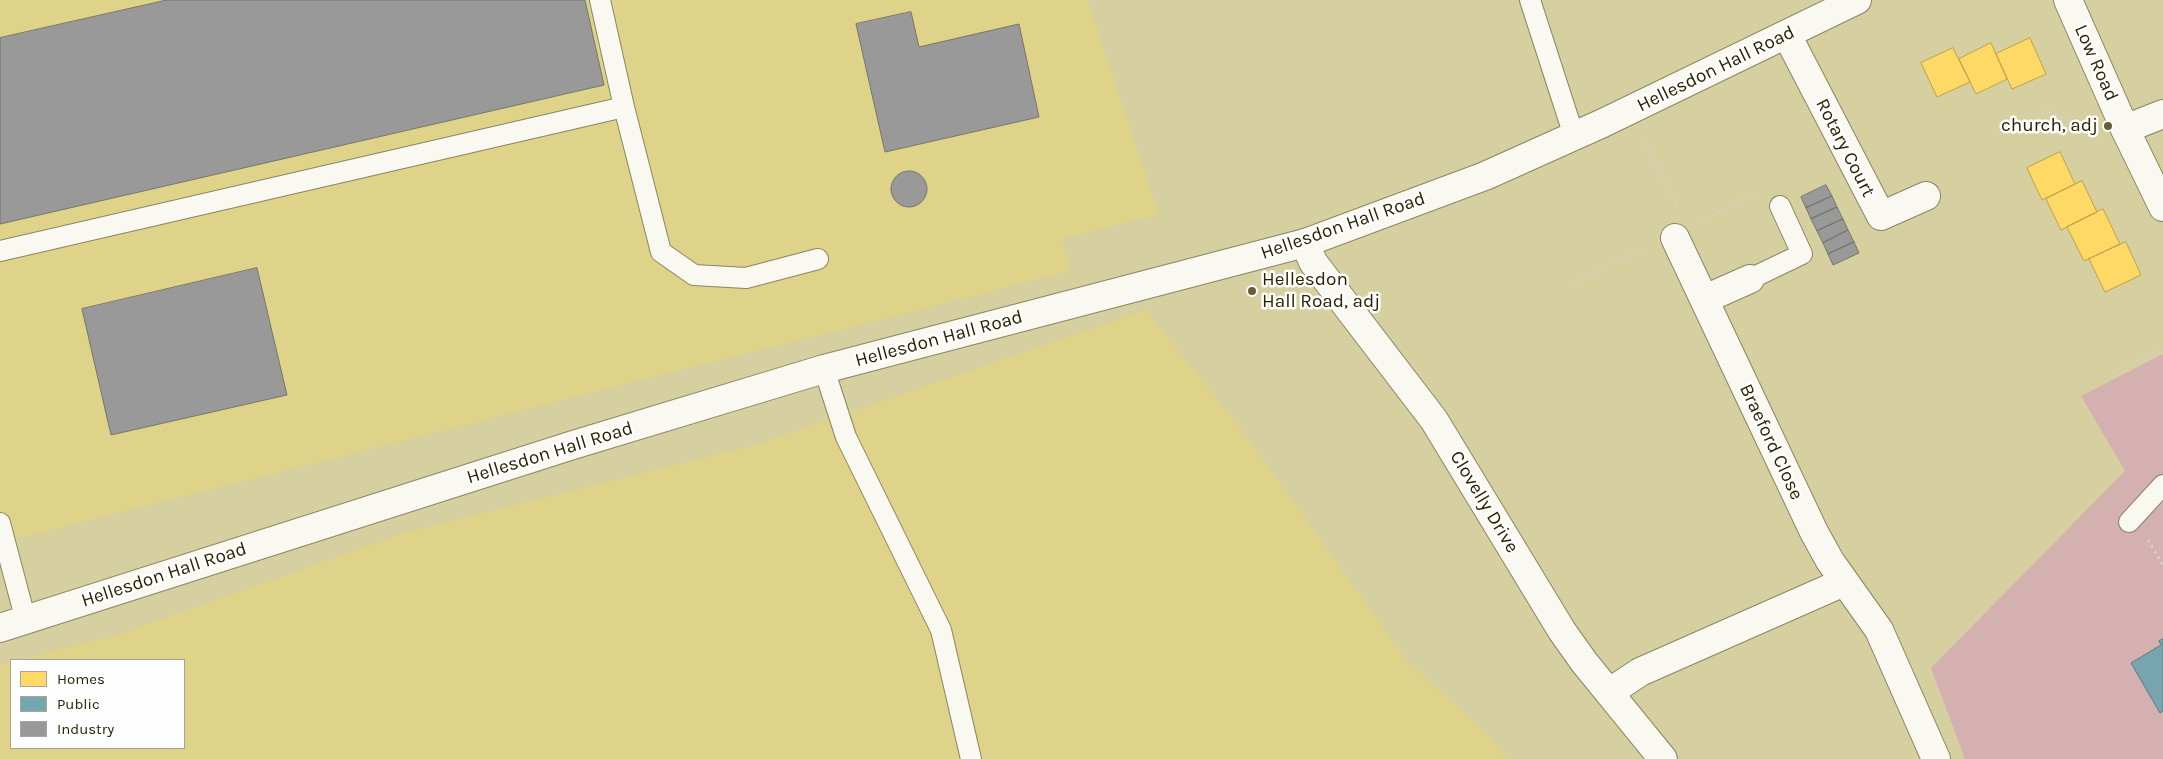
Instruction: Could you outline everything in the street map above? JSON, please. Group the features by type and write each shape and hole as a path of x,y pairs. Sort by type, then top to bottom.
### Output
{"street":[{"name":"Hellesdon Hall Road","path":"0,628 572,445 824,369 1305,243 1485,176 1630,110 1857,0"},
{"name":"Low Road","path":"2068,0 2120,118 2163,208"},
{"name":"Rotary Court","path":"1787,35 1881,216 1926,196"},
{"path":"2120,118 2163,114"},
{"name":"Braeford Close","path":"1675,238 1814,532 1844,582 1879,630 1936,759"},
{"name":"Clovelly Drive","path":"1305,243 1313,262 1434,420 1562,631 1584,662 1663,759"},
{"path":"1704,299 1750,279"},
{"path":"1610,692 1640,672 1844,582"}],"lane":[{"path":"600,0 624,107 661,252 694,275 746,278 818,258"},
{"path":"1530,0 1574,136"},
{"path":"0,251 624,107"},
{"path":"1750,279 1802,254 1780,206"},
{"path":"824,369 846,437 941,630 971,759"},
{"path":"2129,522 2163,485"},
{"path":"0,523 26,621"}],"path":[{"path":"1630,110 1679,210"},
{"path":"2042,110 2077,123 2120,118"},
{"path":"2112,373 2163,349"},
{"path":"0,427 0,432"}],"shaded area":[{"path":"0,0 1087,0 1159,214 1062,239 1071,271 0,543"},
{"path":"1146,310 1251,442 1406,660 1492,739 1506,759 0,759 0,665 10,662 10,749 185,749 185,659 23,659 118,635 404,533 759,444"},
{"path":"2163,354 2163,759 1965,759 1931,668 2125,471 2081,396"}],"building: Homes":[{"path":"2030,38 2046,74 2012,89 1996,54"},
{"path":"1991,43 2007,79 1976,94 1959,59"},
{"path":"1953,48 1970,82 1937,97 1921,63"},
{"path":"2060,152 2075,184 2042,200 2027,168"},
{"path":"2082,181 2097,212 2061,230 2046,199"},
{"path":"2103,209 2120,244 2084,261 2067,227"},
{"path":"2126,242 2141,275 2105,292 2089,259"}],"building: Public":[{"path":"2163,639 2163,711 2160,713 2131,663 2161,645 2159,641"}],"building: Industry":[{"path":"167,0 585,0 604,85 0,224 0,38"},
{"path":"911,12 919,47 1019,24 1039,117 885,152 856,24"},
{"path":"909,171 916,172 922,176 926,182 926,196 922,202 916,206 909,207 902,206 896,202 892,196 891,189 892,182 896,176 902,172"},
{"path":"1826,185 1832,196 1806,208 1801,197"},
{"path":"1832,196 1837,207 1811,219 1806,208"},
{"path":"1837,207 1843,219 1817,231 1811,219"},
{"path":"1843,219 1848,230 1823,243 1817,231"},
{"path":"1848,230 1854,242 1828,254 1823,243"},
{"path":"1854,242 1859,253 1833,265 1828,254"},
{"path":"257,268 287,395 111,435 82,309"}],"place":[{"name":"church, adj","path":"2108,126"},
{"name":"Hellesdon Hall Road, adj","path":"1252,291"}]}
